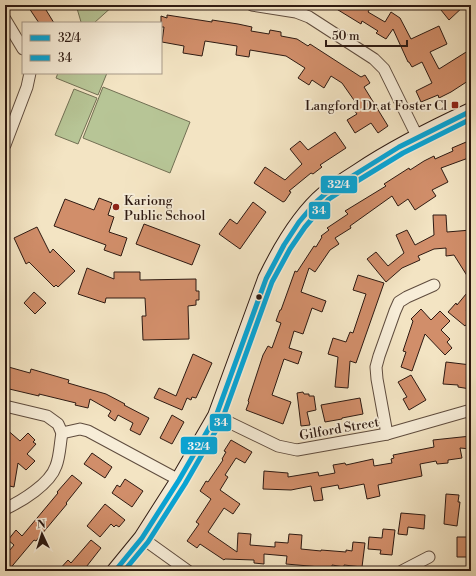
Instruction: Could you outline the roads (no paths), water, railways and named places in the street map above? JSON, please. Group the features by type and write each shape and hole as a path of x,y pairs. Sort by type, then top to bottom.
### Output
{"street":[{"path":"252,5 296,12 309,17 374,59 384,69 417,136"},
{"path":"5,19 22,47"},
{"path":"5,145 27,87 30,74"},
{"path":"115,571 142,538 179,480 216,416 266,279 275,260 308,213 325,195 369,164 417,136 471,111"},
{"path":"387,434 377,379 376,367 379,356 399,302 434,285"},
{"path":"5,406 47,416 58,424 62,433 57,466 50,478 22,501 5,509"},
{"name":"Gilford Street","path":"216,416 278,446 297,450 387,434 471,410"},
{"path":"62,433 80,430 88,432 179,480"},
{"path":"142,538 188,571"},
{"path":"402,571 429,557"}],"place":[{"name":"Langford Dr at Foster Cl","path":"455,105"},
{"name":"Kariong Public School","path":"116,207"}]}
